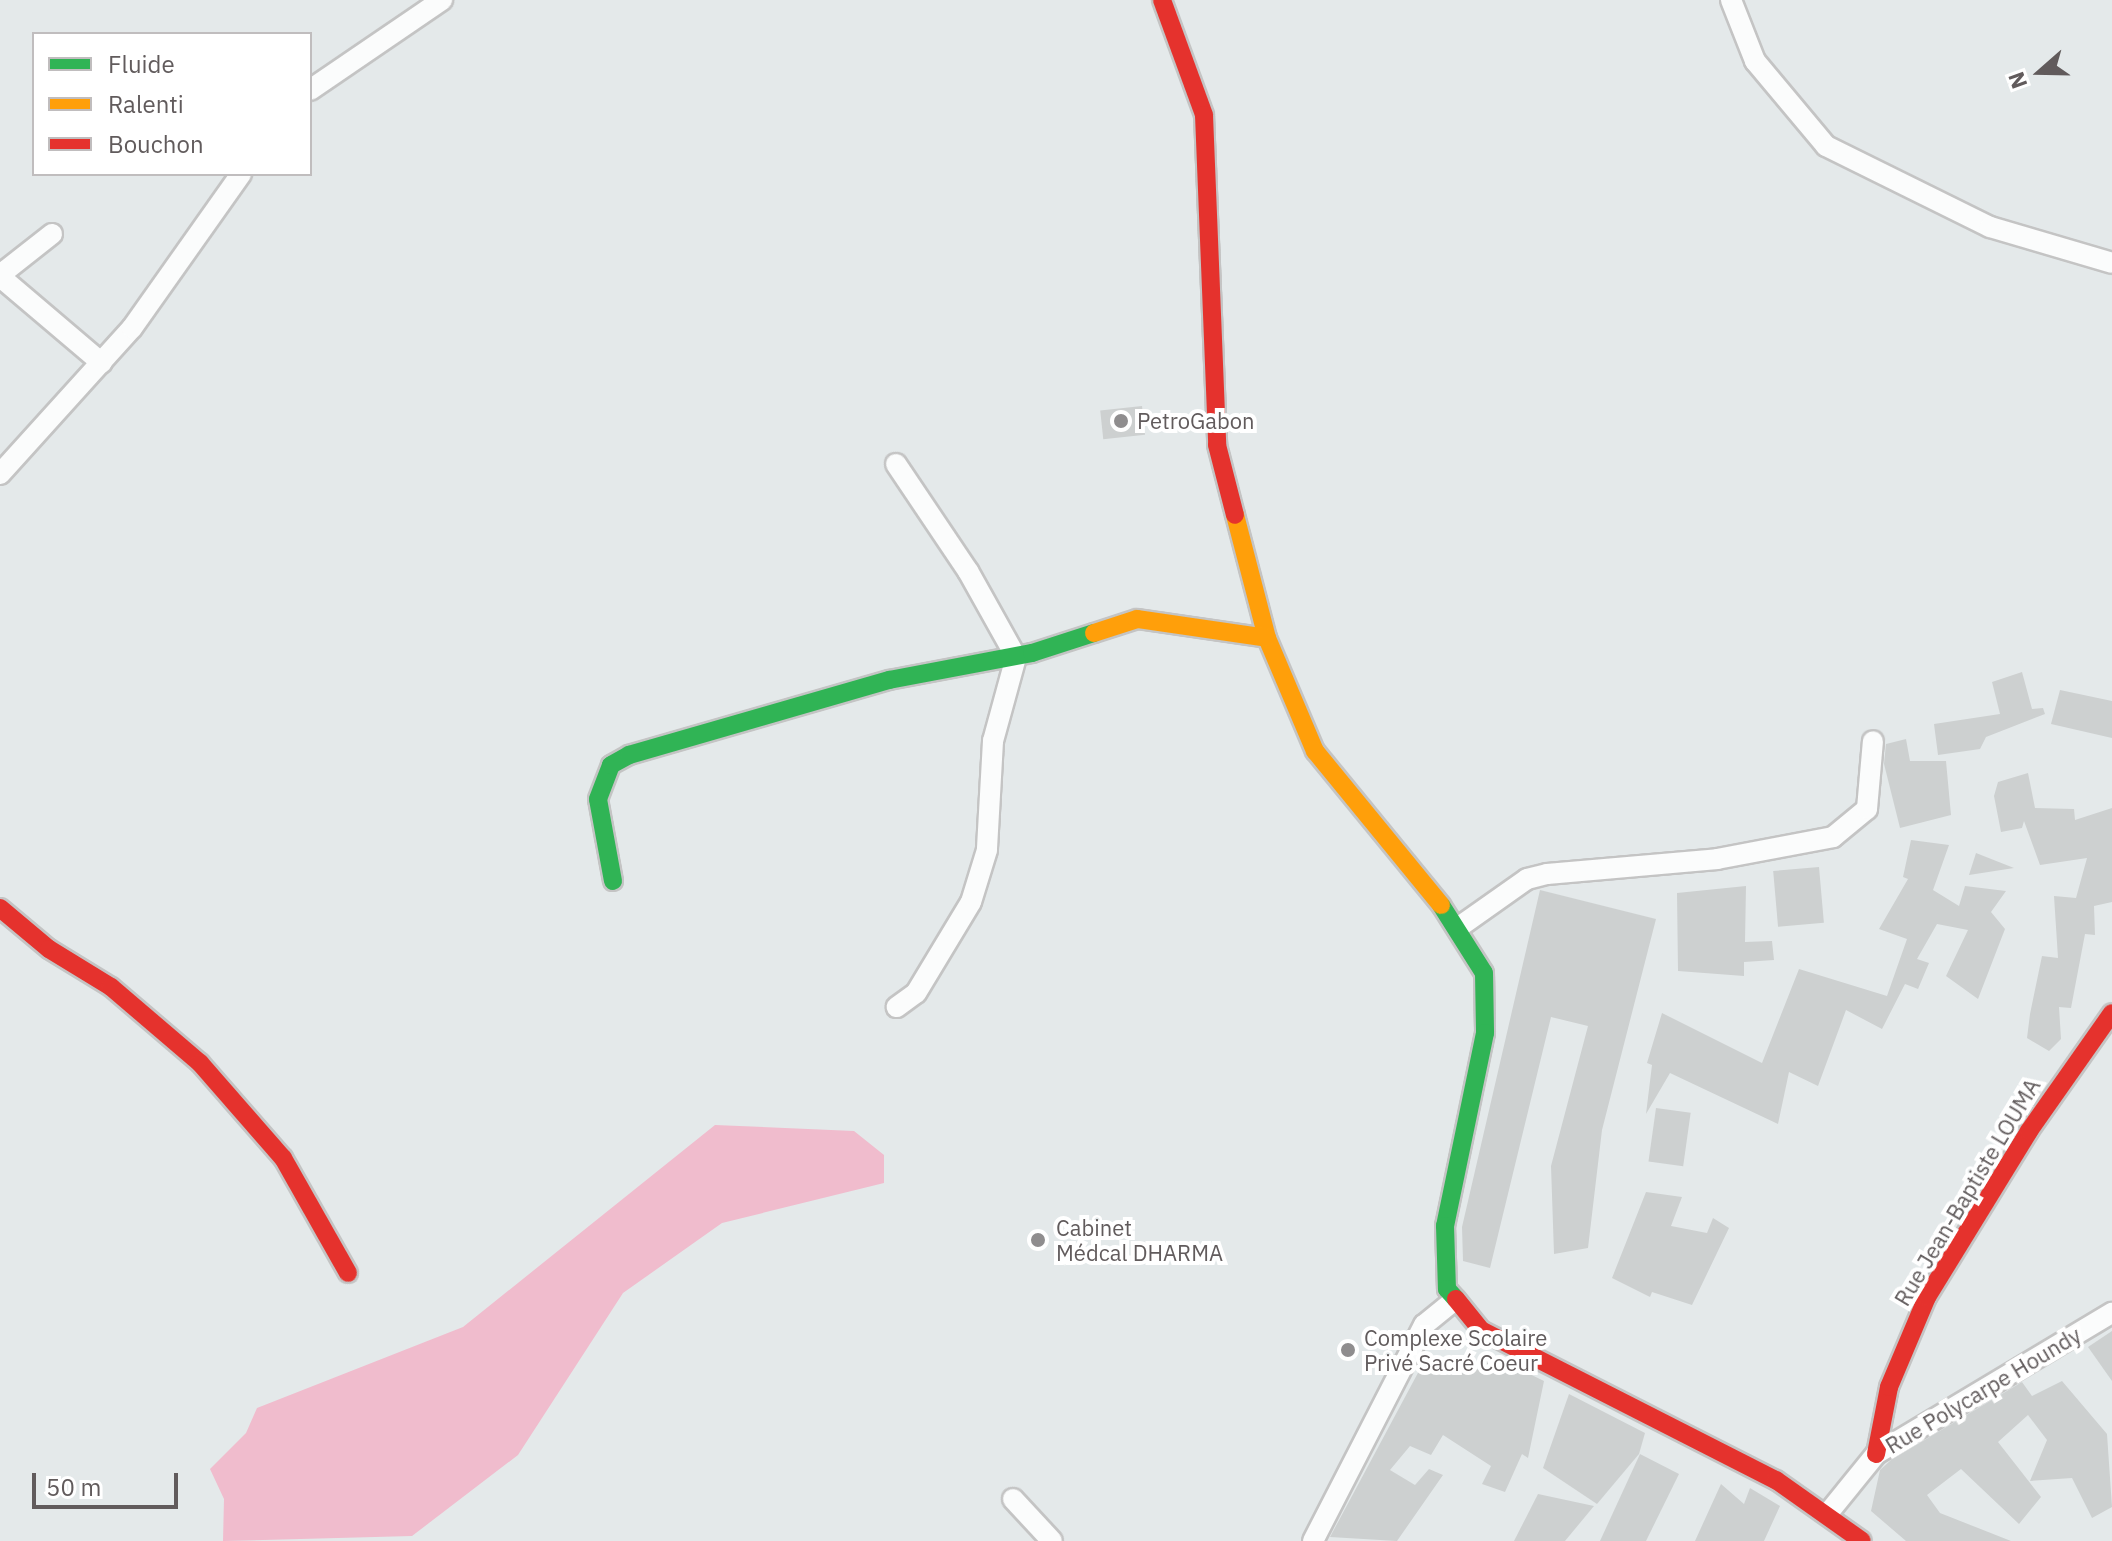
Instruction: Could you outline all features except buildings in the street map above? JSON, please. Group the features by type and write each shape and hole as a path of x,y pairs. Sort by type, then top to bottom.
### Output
{"main road":[{"path":"1162,0 1184,47 1204,115 1217,445 1267,638 1315,751 1475,948 1488,1005 1445,1226 1442,1259 1454,1301 1481,1330 1829,1512 1862,1541"},
{"path":"613,881 598,799 611,765 629,755 889,680 1016,657 1137,619 1267,638"},
{"path":"0,908 49,949 111,987 200,1063 283,1158 348,1273"},
{"name":"Rue Jean-Baptiste LOUMA","path":"1876,1454 1889,1387 1927,1297 2029,1131 2112,1013"}],"street":[{"path":"312,89 442,0"},
{"path":"1731,0 1755,61 1826,146 1990,227 2112,263"},
{"path":"0,474 102,363 204,233 240,176"},
{"path":"52,234 5,271 4,280 102,363"},
{"path":"896,464 975,582 1016,657 993,741 987,850 971,902 916,993 897,1007"},
{"path":"1459,927 1527,879 1547,874 1717,859 1833,837 1867,809 1873,741"},
{"path":"1313,1541 1424,1325 1454,1301"},
{"name":"Rue Polycarpe Houndy","path":"1829,1512 1876,1454 2112,1313"},
{"path":"1013,1499 1052,1541"}],"shaded area":[{"path":"715,1125 854,1131 884,1155 884,1183 722,1223 623,1293 518,1455 412,1536 223,1541 224,1499 210,1469 246,1433 257,1408 463,1327"}],"traffic: fast":[{"path":"613,881 598,799 611,765 629,755 889,680 1032,653 1094,633"},
{"path":"1441,905 1484,973 1485,1033 1445,1226 1447,1289 1456,1299"}],"traffic: slow":[{"path":"1235,515 1267,638 1315,751 1441,905"},
{"path":"1094,633 1137,619 1267,638"}],"traffic: jam":[{"path":"1162,0 1204,115 1217,445 1235,515"},
{"path":"0,908 49,949 111,987 200,1063 283,1158 348,1273"},
{"path":"1876,1454 1889,1387 1927,1297 2029,1131 2112,1013"},
{"path":"1456,1299 1481,1330 1776,1480 1862,1541"}],"place":[{"name":"PetroGabon","path":"1121,421"},
{"name":"Cabinet Médcal DHARMA","path":"1038,1240"},
{"name":"Complexe Scolaire Privé Sacré Coeur","path":"1348,1350"}]}
